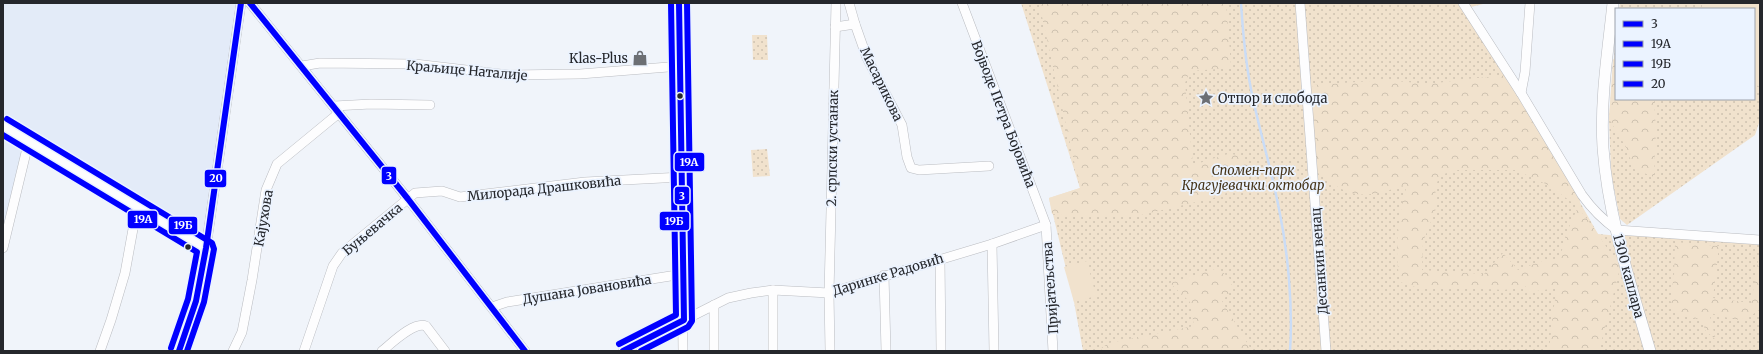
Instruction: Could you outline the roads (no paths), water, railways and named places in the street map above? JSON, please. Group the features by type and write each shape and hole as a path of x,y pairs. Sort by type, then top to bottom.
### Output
{"main road":[{"name":"1300 каплара","path":"1612,3 1602,120 1604,162 1610,201 1617,230 1650,351"}],"street":[{"path":"179,351 196,301 206,248 241,3"},
{"path":"250,3 408,199 492,306 525,351"},
{"path":"679,3 684,320 683,351"},
{"name":"2. српски устанак","path":"830,351 829,292 836,3"},
{"name":"Масарикова","path":"849,3 867,58 902,125 909,165 914,169 919,170 989,166"},
{"name":"Војводе Петра Бојовића","path":"962,3 1046,225"},
{"name":"Десанкин венац","path":"1300,3 1326,351"},
{"path":"1463,3 1521,93 1582,195 1594,210 1617,230 1760,240"},
{"path":"1521,93 1526,72 1530,3"},
{"path":"835,27 855,24"},
{"name":"Краљице Наталије","path":"302,66 320,63 414,64 509,75 572,75 681,66"},
{"path":"336,109 371,104 430,105"},
{"name":"Кајухова","path":"233,351 242,332 266,190 277,164 336,109"},
{"path":"3,126 29,140 206,248"},
{"path":"3,248 29,140"},
{"name":"Милорада Драшковића","path":"408,199 415,193 433,191 442,191 457,196 466,196 585,182 682,177"},
{"name":"Буњевачка","path":"304,351 333,266 342,253 408,199"},
{"path":"1594,210 1604,210 1610,201"},
{"path":"100,351 125,273 137,207"},
{"name":"Даринке Радовић","path":"623,351 728,298 773,290 829,292 992,244 1046,225"},
{"name":"Пријатељства","path":"1046,225 1054,351"},
{"path":"992,244 994,351"},
{"path":"940,259 941,351"},
{"name":"Душана Јовановића","path":"492,306 507,302 683,274"},
{"path":"884,275 886,351"},
{"path":"773,290 773,351"},
{"path":"714,305 714,351"},
{"path":"382,351 414,326 423,324 445,351"}],"waterway":[{"path":"1241,3 1248,75 1276,195 1285,243 1291,316 1290,351"}],"place":[{"name":"Klas-Plus","path":"640,58"},
{"name":"Отпор и слобода","path":"1206,98"}],"park label":[{"name":"Спомен-парк Крагујевачки октобар","path":"1253,178"}]}
